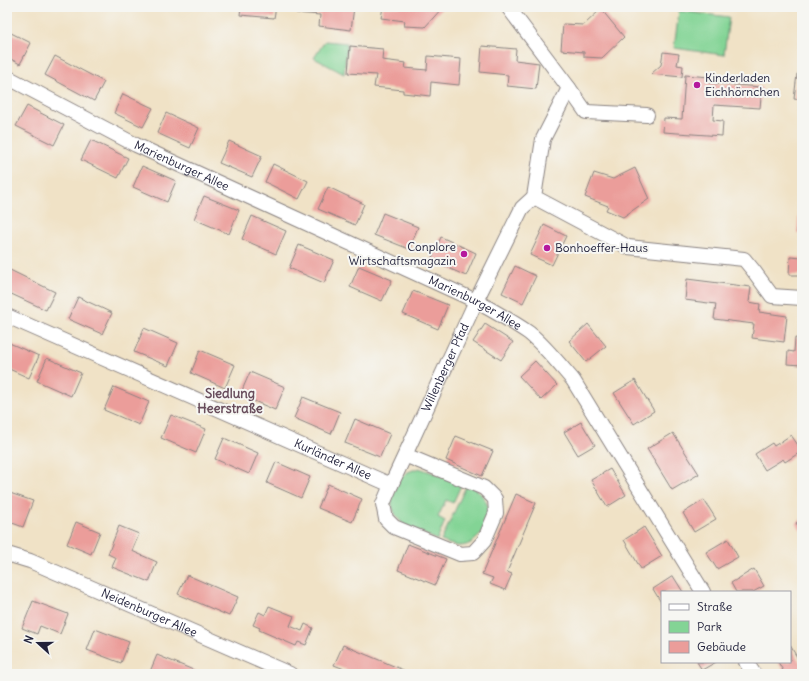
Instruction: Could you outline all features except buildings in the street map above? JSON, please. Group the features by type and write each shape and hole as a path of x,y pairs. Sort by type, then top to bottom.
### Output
{"street":[{"path":"508,7 586,112 647,114"},
{"name":"Marienburger Allee","path":"7,77 136,145 476,301 530,334 573,380 702,591"},
{"path":"569,88 543,139 534,197 628,247 744,259 754,270 772,296 802,298"},
{"name":"Willenberger Pfad","path":"391,485 476,301 522,208 534,197"},
{"name":"Kurländer Allee","path":"7,316 391,485"},
{"path":"391,485 384,504 386,519 394,527 460,554 473,553 484,541 496,513 495,499 484,488 405,455"},
{"name":"Neidenburger Allee","path":"7,554 30,561 290,674"},
{"path":"747,663 754,674"}],"green space":[{"path":"679,11 729,17 724,55 674,48"},
{"path":"325,41 347,43 344,74 314,58"},
{"path":"419,468 462,483 453,503 446,500 438,517 445,521 437,540 403,524 396,516 392,506 392,500 399,479 408,472"},
{"path":"467,484 483,496 488,508 489,521 485,530 472,542 465,545 455,546 441,541"}],"place":[{"name":"Kinderladen Eichhörnchen","path":"697,85"},
{"name":"Bonhoeffer-Haus","path":"547,248"},
{"name":"Conplore Wirtschaftsmagazin","path":"464,254"}],"district":[{"name":"Siedlung Heerstraße","path":"230,400"}]}
